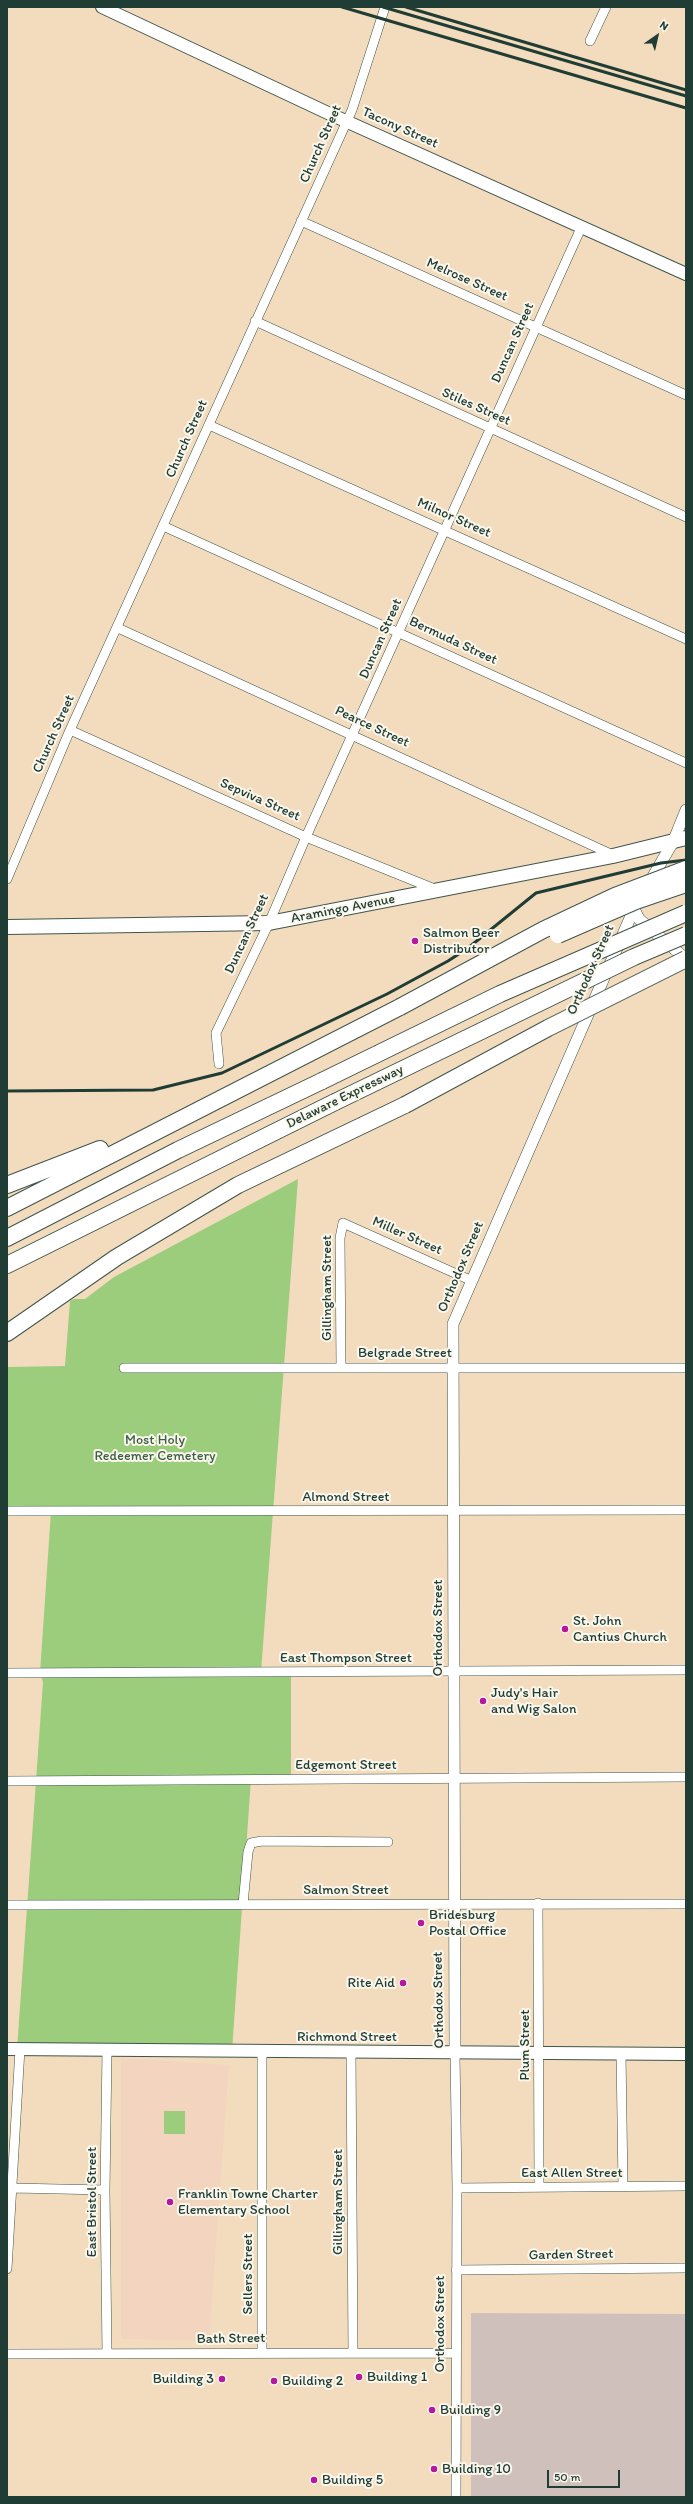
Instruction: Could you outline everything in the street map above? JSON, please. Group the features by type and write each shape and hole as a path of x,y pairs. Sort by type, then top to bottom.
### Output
{"highway":[{"path":"7,1208 400,1007 543,930 615,896 686,869"},
{"path":"400,1007 586,922 686,884"},
{"name":"Delaware Expressway","path":"7,1238 178,1150 500,994 686,913"},
{"name":"Delaware Expressway","path":"7,1264 335,1102 634,957 686,935"},
{"path":"7,1333 67,1290 238,1185 348,1132 686,959"},
{"path":"7,1185 55,1168 220,1099"}],"main road":[{"name":"Tacony Street","path":"102,7 346,121 686,274"},
{"name":"Aramingo Avenue","path":"7,927 269,923 440,891 682,842"},
{"name":"Richmond Street","path":"7,2049 455,2053 622,2052 686,2054"}],"street":[{"name":"Church Street","path":"7,879 70,730 118,628 255,321 352,110 385,7"},
{"path":"590,41 606,7"},
{"name":"Melrose Street","path":"302,221 686,395"},
{"name":"Duncan Street","path":"219,1064 216,1033 269,923 306,836 353,735 581,228"},
{"name":"Stiles Street","path":"255,321 686,517"},
{"name":"Milnor Street","path":"209,425 686,639"},
{"name":"Bermuda Street","path":"163,526 686,763"},
{"name":"Pearce Street","path":"118,628 613,856"},
{"name":"Sepviva Street","path":"70,730 306,836 440,891"},
{"name":"Orthodox Street","path":"456,2497 455,2353 457,2188 453,1904 455,1778 451,1368 453,1324 470,1280 634,909 682,842 686,810"},
{"path":"634,909 639,919 686,959"},
{"name":"Gillingham Street","path":"341,1367 340,1238 343,1223 355,1228"},
{"name":"Miller Street","path":"355,1228 470,1280"},
{"name":"Belgrade Street","path":"124,1368 686,1368"},
{"name":"Almond Street","path":"7,1511 686,1510"},
{"name":"East Thompson Street","path":"7,1673 686,1670"},
{"name":"Edgemont Street","path":"7,1780 686,1777"},
{"path":"243,1904 248,1852 251,1843 262,1841 388,1842"},
{"name":"Plum Street","path":"538,1904 540,2052 539,2187"},
{"name":"Salmon Street","path":"7,1905 686,1904"},
{"path":"7,2269 13,2188 20,2049"},
{"name":"East Bristol Street","path":"107,2050 105,2190 107,2354"},
{"name":"Sellers Street","path":"262,2052 262,2353"},
{"name":"Gillingham Street","path":"351,2052 353,2353"},
{"path":"622,2052 623,2186"},
{"name":"East Allen Street","path":"457,2188 686,2186"},
{"path":"13,2188 105,2190"},
{"name":"Garden Street","path":"456,2270 686,2268"},
{"name":"Bath Street","path":"7,2354 455,2353"}],"shaded area":[{"name":"Franklin Towne Charter Elementary School","path":"121,2058 229,2065 209,2341 121,2339"},
{"path":"471,2313 686,2314 686,2497 471,2497"}],"green space":[{"name":"Most Holy Redeemer Cemetery","path":"298,1179 261,1672 291,1672 291,1780 251,1779 232,2051 17,2049 43,1682 40,1673 51,1511 7,1511 7,1367 65,1366 70,1301 74,1299 85,1299 114,1277"},
{"path":"164,2111 185,2111 185,2134 164,2134"}],"railway":[{"path":"342,7 686,108"},
{"path":"383,7 686,96"},
{"path":"406,7 686,90"},
{"path":"7,1091 153,1090 222,1073 387,994 448,961 468,948 536,893 661,863 686,860"}],"place":[{"name":"Salmon Beer Distributor","path":"415,941"},
{"name":"St. John Cantius Church","path":"565,1629"},
{"name":"Judy's Hair and Wig Salon","path":"483,1701"},
{"name":"Bridesburg Postal Office","path":"421,1923"},
{"name":"Rite Aid","path":"403,1983"},
{"name":"Franklin Towne Charter Elementary School","path":"170,2202"},
{"name":"Building 1","path":"359,2377"},
{"name":"Building 3","path":"222,2379"},
{"name":"Building 2","path":"274,2381"},
{"name":"Building 9","path":"432,2410"},
{"name":"Building 10","path":"434,2469"},
{"name":"Building 5","path":"314,2480"}]}
